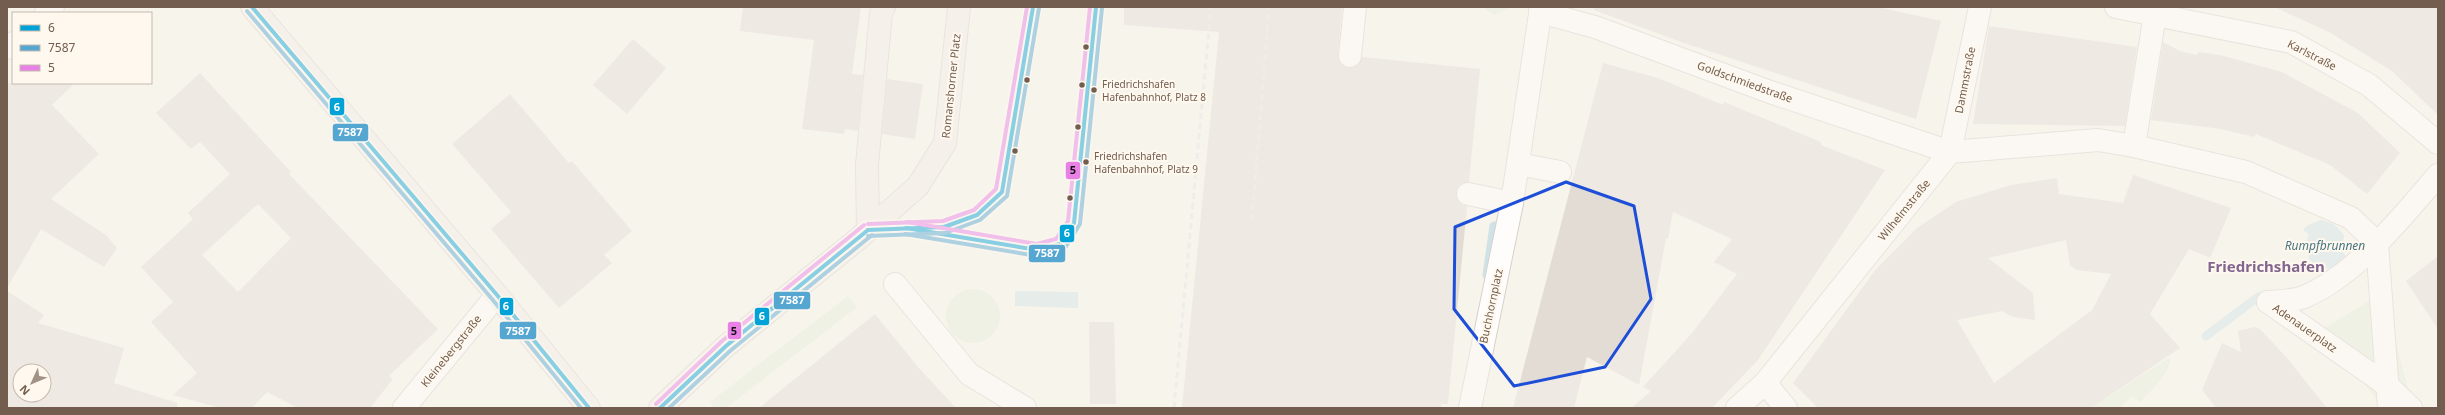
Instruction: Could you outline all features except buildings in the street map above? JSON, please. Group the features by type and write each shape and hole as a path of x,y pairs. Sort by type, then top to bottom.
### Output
{"main road":[{"path":"252,7 497,295 589,408"},
{"path":"868,230 867,165 881,13 884,7"},
{"name":"Romanshorner Platz","path":"660,408 731,341 868,230 918,186 945,143 960,7"}],"street":[{"path":"1350,56 1355,7"},
{"name":"Dammstraße","path":"1950,152 1980,7"},
{"name":"Karlstraße","path":"2116,7 2290,42 2369,85 2438,143"},
{"name":"Goldschmiedstraße","path":"1540,9 1594,27 1770,92 1950,152"},
{"name":"Buchhornplatz","path":"1470,408 1512,203 1540,9"},
{"path":"2134,146 2155,14"},
{"path":"1950,152 2098,140 2134,146 2246,172 2351,218 2377,243 2389,408"},
{"name":"Wilhelmstraße","path":"1737,408 1765,382 1950,152"},
{"path":"1518,164 1560,172"},
{"name":"Adenauerplatz","path":"2411,408 2388,386 2268,302 2303,298 2352,268 2377,243 2438,175"},
{"path":"1468,194 1512,203"},
{"path":"894,284 969,374 1025,408"},
{"name":"Kleinebergstraße","path":"404,408 497,295"},
{"path":"1765,382 1786,408"}],"highlighted area":[{"path":"1566,182 1634,206 1651,299 1605,367 1514,386 1454,309 1455,227"}],"green space":[{"path":"1483,7 1510,7 1494,15"},
{"path":"973,289 983,291 992,297 998,306 1000,316 998,326 992,335 983,341 973,343 963,341 954,335 948,326 946,316 948,306 954,297 963,291"},
{"path":"848,296 857,307 726,408 714,408 710,402"},
{"path":"2371,300 2397,347 2413,408 2383,408 2323,329"},
{"path":"2170,357 2168,368 2164,375 2140,402 2132,396 2120,408 2091,408"}],"water":[{"name":"Rumpfbrunnen","path":"2321,220 2334,224 2344,235 2343,253 2349,259 2339,266 2325,269 2319,268 2310,260 2307,254 2306,248 2309,235 2303,230 2308,225"},
{"path":"1015,291 1078,292 1078,308 1015,306"}],"waterway":[{"path":"1487,275 1494,226"},
{"path":"2206,336 2258,297"}],"railway":[{"path":"1174,408 1211,7"},
{"path":"1252,220 1269,7"}],"transit line":[{"name":"6","path":"252,7 497,295 589,408"},
{"name":"5","path":"868,224 943,221 974,210 996,189 1027,7"},
{"name":"6","path":"868,230 944,227 977,215 1002,192 1033,7"},
{"name":"5","path":"907,222 1037,244 1056,239 1068,221 1090,7"},
{"name":"6","path":"906,228 1037,250 1060,244 1074,223 1096,7"},
{"name":"7587","path":"868,236 945,233 980,220 1007,196 1039,8"},
{"name":"7587","path":"905,234 1037,256 1065,248 1080,224 1102,8"},
{"name":"7587","path":"247,11 492,299 581,408"},
{"name":"5","path":"656,404 722,341 864,225"},
{"name":"6","path":"660,408 726,346 868,230"},
{"name":"7587","path":"669,408 730,351 872,235"}],"place":[{"name":"Friedrichshafen Hafenbahnhof, Platz 8","path":"1094,90"},
{"name":"Friedrichshafen Hafenbahnhof, Platz 9","path":"1086,162"}],"district":[{"name":"Friedrichshafen","path":"2266,267"}]}
